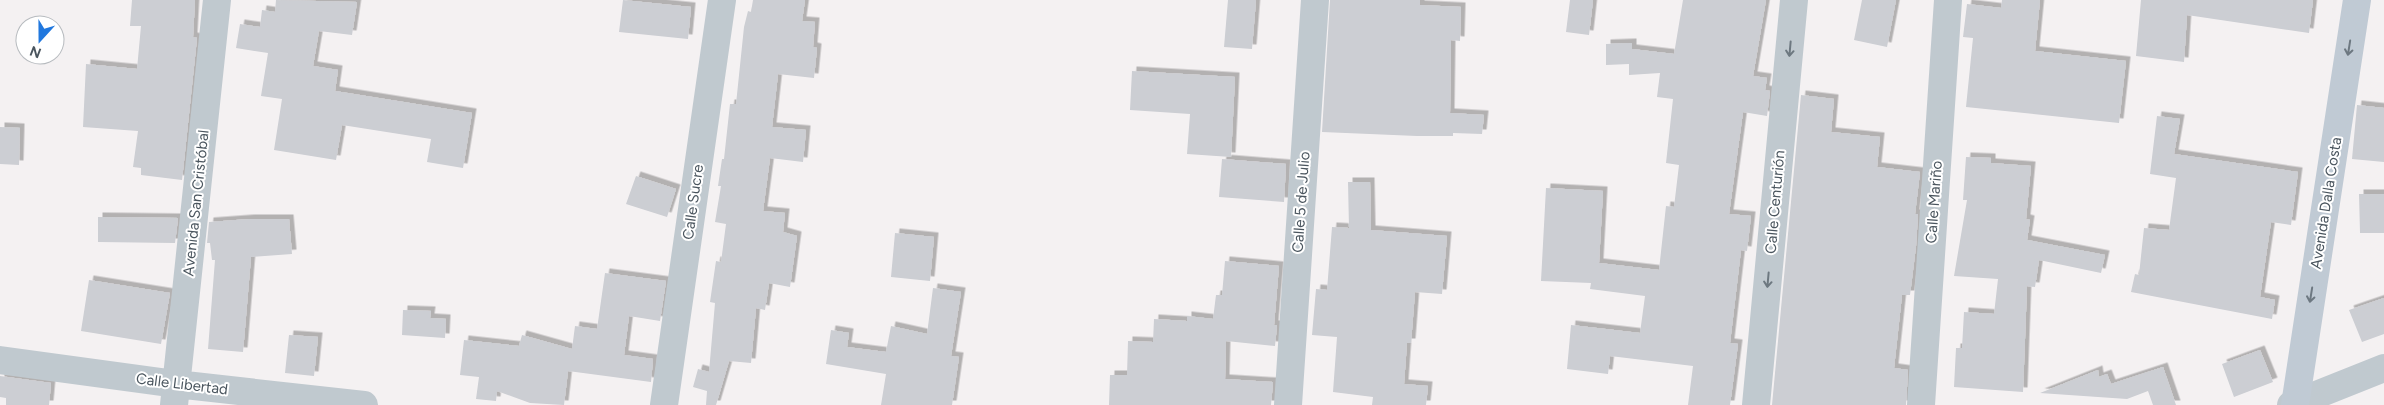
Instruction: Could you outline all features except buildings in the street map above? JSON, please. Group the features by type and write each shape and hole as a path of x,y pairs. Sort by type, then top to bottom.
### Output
{"main road":[{"name":"Avenida Dalla Costa","path":"2294,405 2357,0"}],"street":[{"name":"Avenida San Cristóbal","path":"175,395 217,0"},
{"name":"Calle Sucre","path":"664,405 722,0"},
{"name":"Calle 5 de Julio","path":"1288,405 1315,0"},
{"name":"Calle Centurión","path":"1756,405 1794,0"},
{"name":"Calle Mariño","path":"1921,405 1948,0"},
{"name":"Calle Libertad","path":"0,360 175,395 364,405"},
{"path":"2294,405 2384,368"}]}
